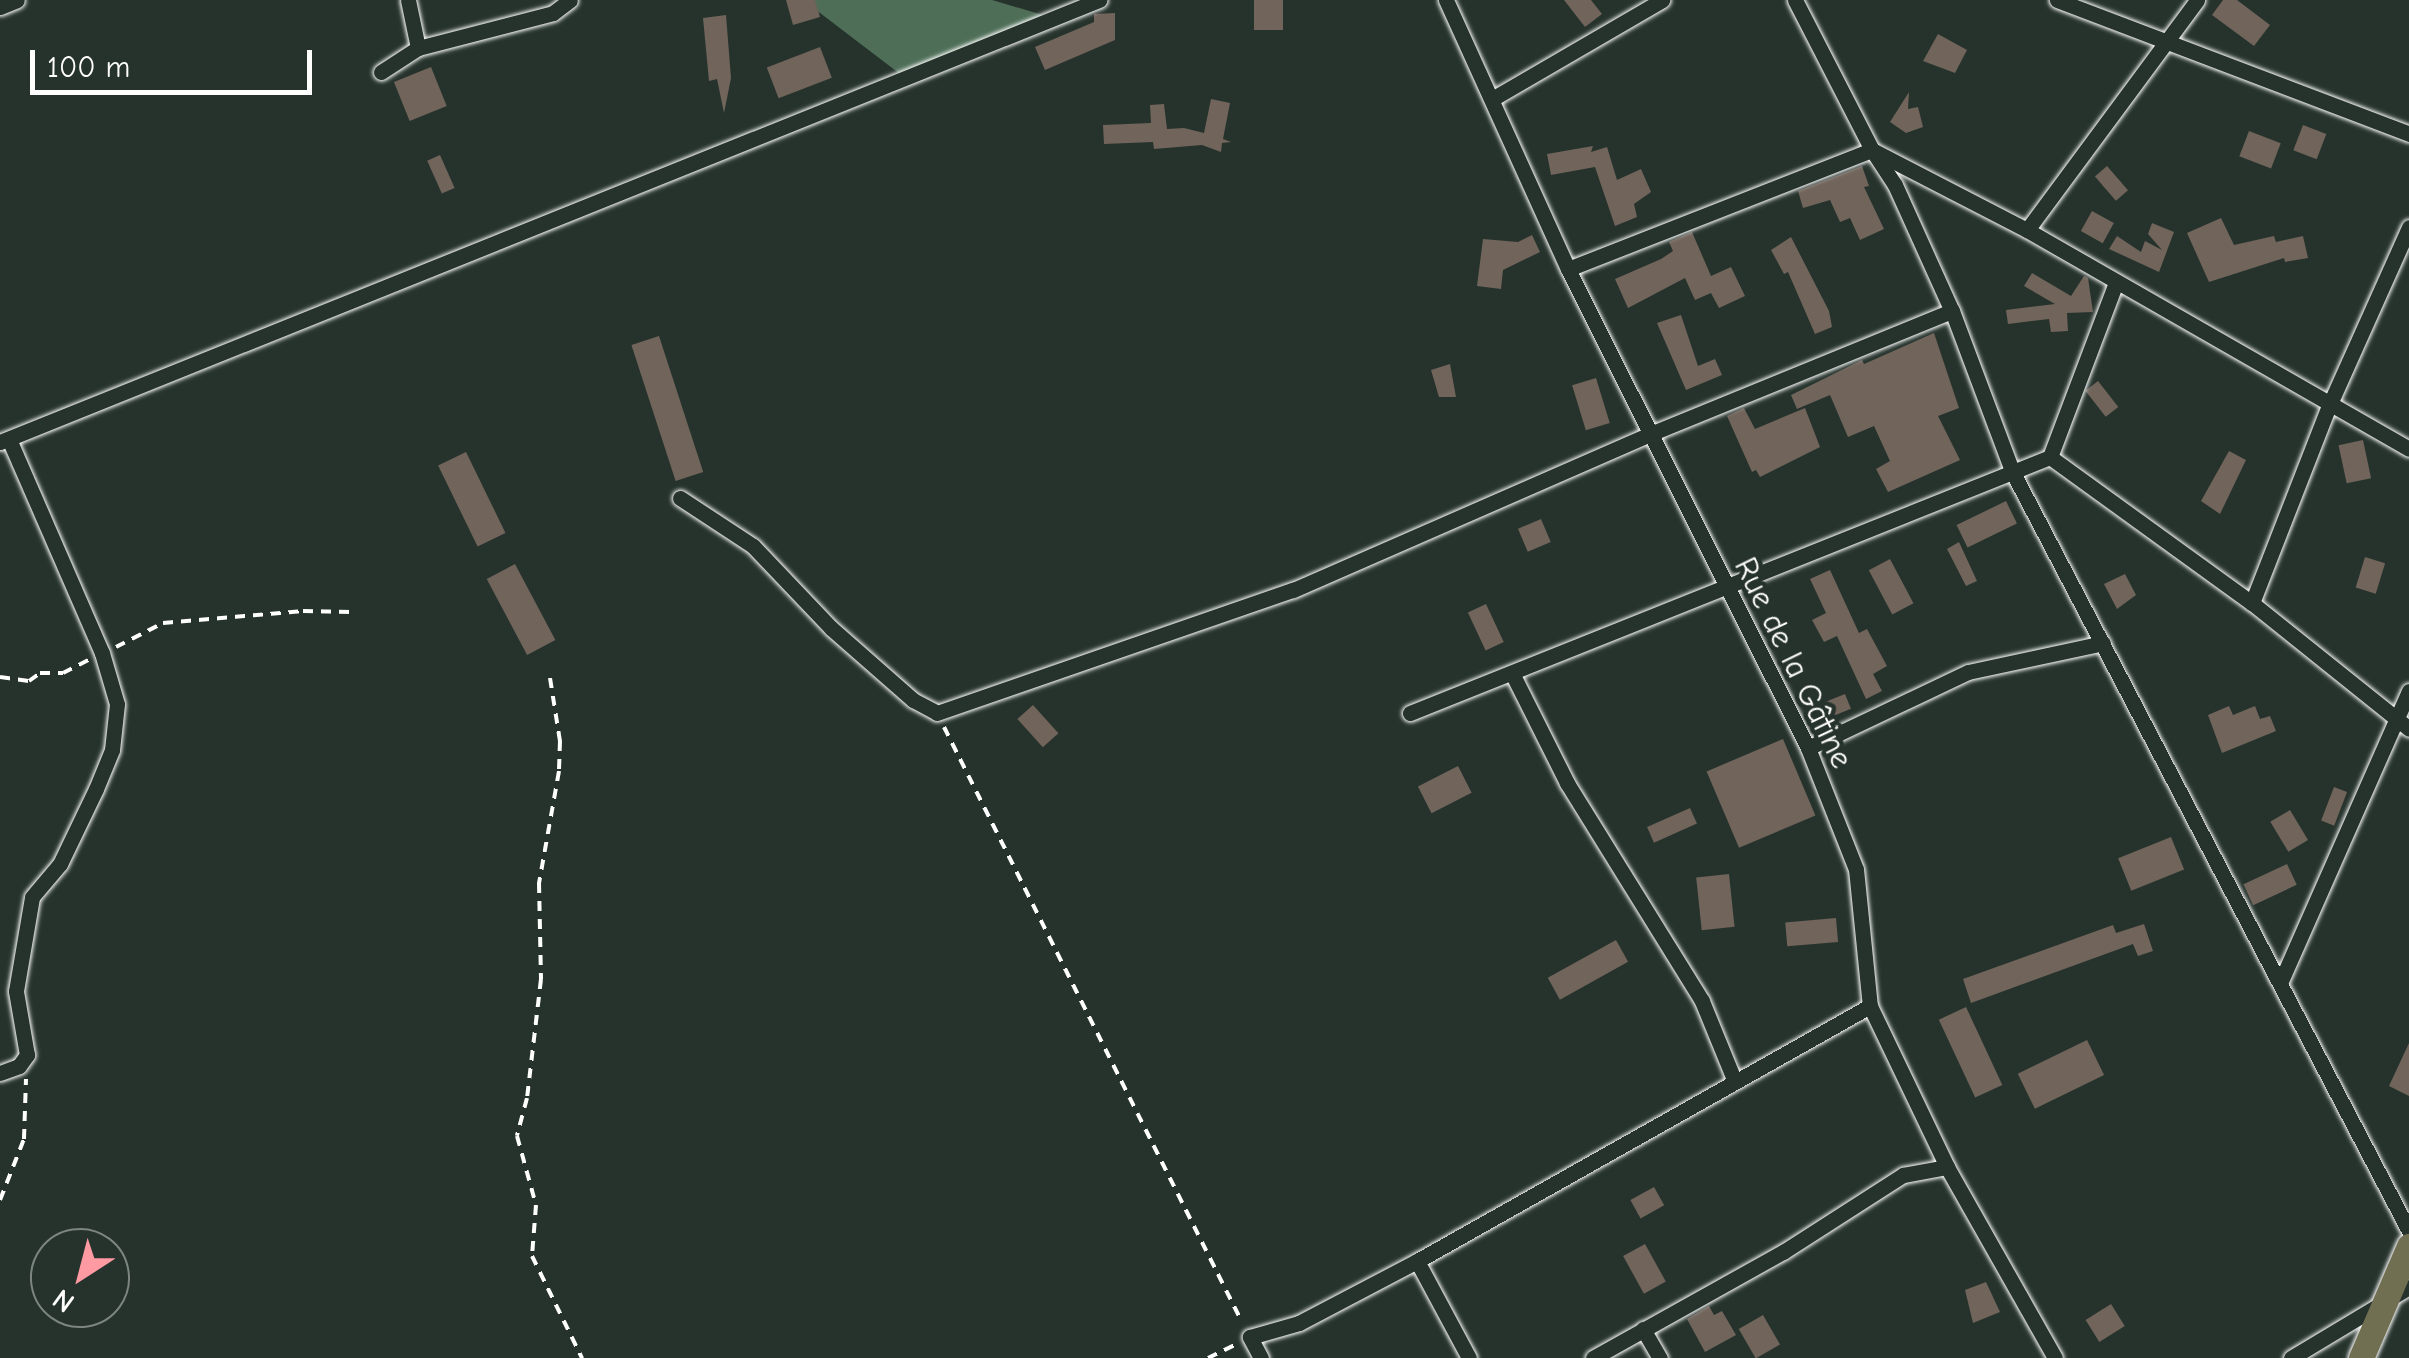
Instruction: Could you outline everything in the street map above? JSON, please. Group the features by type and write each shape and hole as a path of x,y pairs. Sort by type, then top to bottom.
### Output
{"highway":[{"path":"2361,1358 2398,1294 2409,1246"}],"street":[{"path":"0,7 17,0"},
{"path":"408,0 418,48"},
{"path":"381,72 418,48 552,13 570,0"},
{"path":"0,1073 19,1066 27,1054 16,991 32,897 60,864 112,750 118,704 102,653 4,440 1098,0"},
{"name":"Rue de la Gâtine","path":"1446,0 1568,269 1808,748 1856,869 1870,1006 1947,1167 2054,1358"},
{"path":"1492,98 1662,0"},
{"path":"1795,0 1872,150 1896,185 1952,311 2012,471 2409,1231"},
{"path":"2057,0 2409,134"},
{"path":"2027,230 2197,0"},
{"path":"1568,269 1872,150 2027,230 2409,449"},
{"path":"2252,603 2330,406 2409,227"},
{"path":"1410,714 2050,457 2116,282"},
{"path":"680,498 753,546 832,628 913,700 938,714 1293,590 1650,434 1952,311"},
{"path":"2050,457 2252,603 2403,724"},
{"path":"1808,748 1968,672 2104,643"},
{"path":"1512,672 1567,783 1702,1001 1735,1082"},
{"path":"2281,980 2403,724 2409,691"},
{"path":"1261,1358 1250,1337 1299,1323 1418,1261 1870,1006"},
{"path":"1593,1358 1783,1252 1902,1175 1947,1167"},
{"path":"1418,1261 1468,1358"},
{"path":"2291,1358 2398,1294"},
{"path":"1644,1328 1660,1358"}],"path":[{"path":"0,677 29,681 40,673 64,672 162,623 302,610 352,612"},
{"path":"550,678 560,740 559,771 539,883 541,979 528,1098 516,1136 536,1205 532,1256 582,1358"},
{"path":"938,714 1250,1337 1208,1358"},
{"path":"0,1200 24,1138 27,1054"}],"green space":[{"path":"803,0 992,0 1053,18 904,77"}],"building":[{"path":"786,0 815,0 820,17 793,25"},
{"path":"1254,0 1283,0 1283,30 1254,30"},
{"path":"1564,0 1591,0 1602,14 1585,27"},
{"path":"2223,0 2237,0 2270,25 2254,46 2212,15"},
{"path":"1115,13 1115,40 1045,70 1035,47 1094,22 1094,14"},
{"path":"726,15 731,78 724,113 717,79 709,81 703,18"},
{"path":"1938,34 1967,50 1955,73 1923,61"},
{"path":"820,47 832,78 779,98 767,67"},
{"path":"431,67 447,106 410,121 394,82"},
{"path":"1909,92 1908,109 1918,107 1923,127 1906,133 1890,122"},
{"path":"1211,99 1230,103 1223,139 1231,142 1222,143 1221,152 1202,145 1154,149 1153,142 1104,144 1103,125 1151,123 1150,105 1164,104 1167,129 1204,133"},
{"path":"2303,125 2326,134 2317,159 2293,150"},
{"path":"2249,131 2281,143 2271,168 2239,156"},
{"path":"1593,146 1591,152 1607,147 1617,180 1641,169 1651,192 1634,204 1637,217 1615,226 1595,167 1551,175 1547,154"},
{"path":"440,155 455,188 442,194 427,161"},
{"path":"1862,166 1869,186 1864,187 1884,229 1860,240 1850,218 1840,222 1830,200 1803,208 1798,191"},
{"path":"2107,166 2128,190 2116,201 2095,176"},
{"path":"2092,211 2114,223 2103,243 2081,231"},
{"path":"2221,218 2234,245 2274,236 2276,242 2303,236 2308,258 2285,262 2284,258 2209,282 2187,233"},
{"path":"2152,223 2174,232 2159,272 2109,249 2117,236 2141,252 2145,241 2162,250 2148,234"},
{"path":"1692,232 1711,276 1731,267 1745,296 1719,308 1711,293 1695,300 1685,278 1628,308 1615,279 1661,259 1673,251 1669,242"},
{"path":"1532,235 1540,252 1503,270 1501,289 1477,286 1483,239 1518,242"},
{"path":"1791,237 1829,311 1832,327 1815,334 1788,272 1784,274 1771,250"},
{"path":"2032,273 2071,296 2084,276 2088,278 2093,312 2067,313 2068,331 2051,332 2049,319 2008,324 2006,310 2055,304 2024,286"},
{"path":"1681,315 1698,366 1715,359 1722,375 1686,390 1657,323"},
{"path":"1934,333 1959,408 1938,416 1960,460 1888,492 1876,469 1890,461 1874,426 1848,437 1830,395 1797,409 1791,395 1862,360 1864,364"},
{"path":"659,336 703,472 676,481 631,345"},
{"path":"1450,364 1456,397 1439,397 1431,370"},
{"path":"1596,378 1610,423 1586,430 1572,385"},
{"path":"2098,381 2118,407 2106,417 2085,391"},
{"path":"1744,408 1755,429 1805,408 1820,447 1760,477 1756,470 1752,472 1727,416"},
{"path":"2363,440 2371,478 2347,483 2339,445"},
{"path":"2229,451 2246,460 2220,514 2201,501"},
{"path":"466,452 505,533 478,546 438,466"},
{"path":"2006,501 2017,523 1968,548 1957,525"},
{"path":"1541,519 1551,542 1528,552 1518,529"},
{"path":"1959,542 1977,581 1966,586 1947,549"},
{"path":"2365,557 2385,563 2376,594 2356,588"},
{"path":"1890,559 1913,603 1892,614 1869,570"},
{"path":"515,564 555,640 527,655 487,579"},
{"path":"1830,570 1859,633 1867,629 1887,666 1873,674 1882,691 1866,699 1837,636 1824,642 1812,620 1826,613 1810,579"},
{"path":"2125,574 2136,595 2117,609 2104,584"},
{"path":"1486,604 1504,642 1486,651 1468,612"},
{"path":"1845,694 1851,709 1815,723 1809,709"},
{"path":"1033,705 1058,733 1043,747 1017,719"},
{"path":"2229,706 2233,715 2255,706 2260,719 2270,716 2276,731 2222,753 2208,715"},
{"path":"1783,739 1815,815 1739,848 1707,771"},
{"path":"1458,766 1472,793 1432,813 1418,786"},
{"path":"2334,787 2347,792 2334,826 2321,821"},
{"path":"1690,808 1697,824 1654,843 1647,827"},
{"path":"2290,810 2308,840 2288,852 2270,822"},
{"path":"2171,837 2184,869 2131,891 2118,858"},
{"path":"2287,864 2297,885 2253,905 2243,884"},
{"path":"1729,874 1735,927 1702,930 1696,877"},
{"path":"1836,918 1838,942 1787,946 1785,922"},
{"path":"2144,924 2153,951 2138,956 2133,944 1971,1003 1963,979 2113,925 2116,933"},
{"path":"1616,940 1628,962 1560,1000 1548,978"},
{"path":"1966,1007 2002,1085 1975,1098 1939,1020"},
{"path":"2087,1040 2104,1075 2035,1109 2018,1074"},
{"path":"2409,1043 2409,1096 2389,1086"},
{"path":"1654,1187 1664,1205 1641,1218 1630,1200"},
{"path":"1645,1244 1666,1282 1644,1294 1623,1256"},
{"path":"1986,1282 2000,1312 1973,1323 1965,1290"},
{"path":"2111,1304 2125,1326 2099,1342 2086,1320"},
{"path":"1709,1306 1714,1315 1722,1311 1736,1335 1705,1352 1687,1319"},
{"path":"1763,1315 1780,1344 1755,1358 1739,1329"}]}
